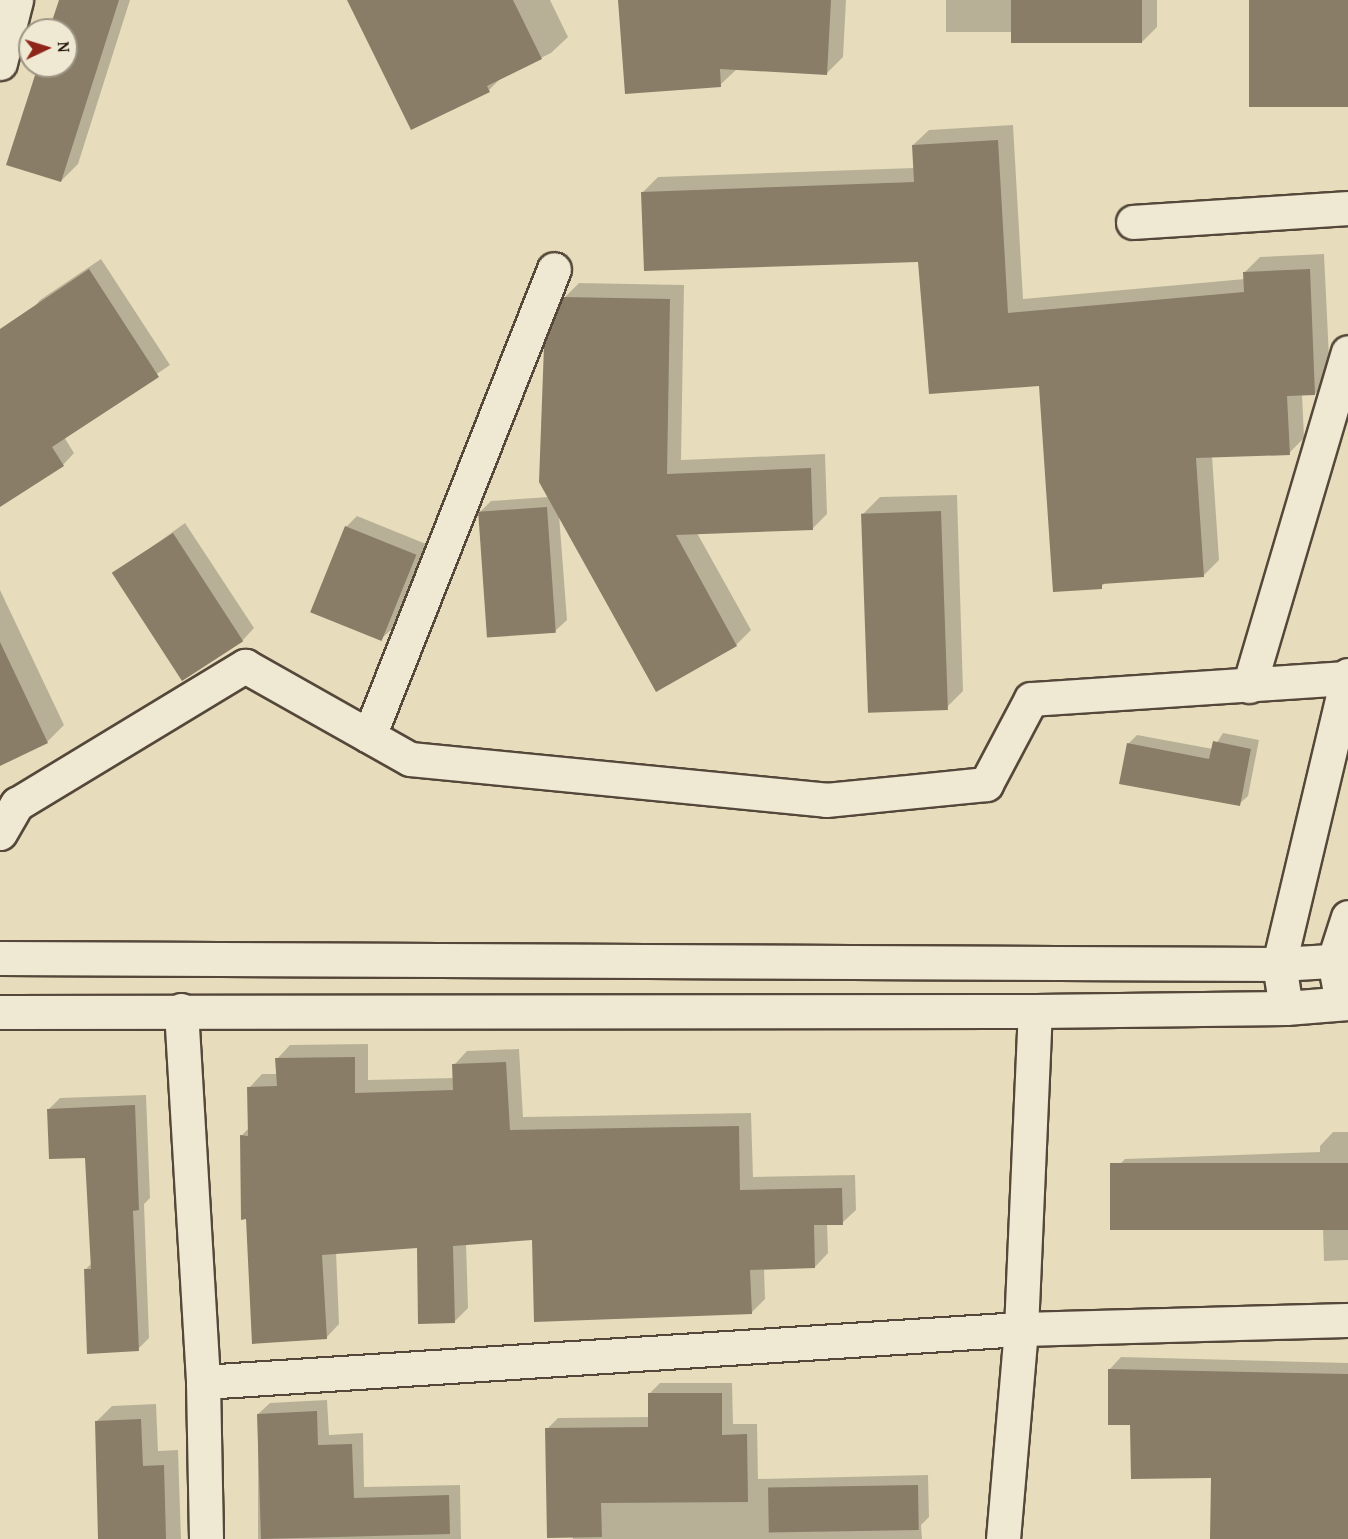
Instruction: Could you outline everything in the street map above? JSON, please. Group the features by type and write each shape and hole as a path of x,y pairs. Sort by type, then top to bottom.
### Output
{"street":[{"path":"0,63 16,0"},
{"path":"1133,222 1348,208"},
{"path":"369,736 554,269"},
{"path":"1249,686 1348,352"},
{"path":"0,833 16,804 245,666 410,759 826,800 986,784 1031,699 1249,686 1348,677 1279,964 1286,1008"},
{"path":"0,1012 181,1010 1035,1011 1286,1008 1345,1003 1341,960 1348,917"},
{"path":"0,958 1279,964 1341,960"},
{"path":"181,1010 203,1382 206,1539"},
{"path":"1003,1539 1021,1329 1035,1011"},
{"path":"203,1382 1021,1329 1348,1320"}],"building":[{"path":"59,0 119,0 61,182 6,165 34,78 78,78 78,18 53,18"},
{"path":"347,0 513,0 542,59 487,86 490,92 411,130"},
{"path":"618,0 831,0 827,75 720,69 721,87 625,94"},
{"path":"1011,0 1142,0 1142,43 1011,43"},
{"path":"1249,0 1348,0 1348,107 1249,107"},
{"path":"998,140 1008,313 1244,292 1243,272 1310,269 1315,395 1287,396 1290,455 1196,458 1204,577 1102,584 1102,589 1053,592 1039,386 929,394 918,262 644,271 641,192 914,182 912,145"},
{"path":"89,269 159,377 52,447 64,466 0,507 0,329"},
{"path":"563,297 670,299 667,474 811,468 813,530 676,535 737,646 656,692 539,482 544,346"},
{"path":"547,507 556,633 487,638 478,512"},
{"path":"941,511 948,710 868,713 861,514"},
{"path":"345,526 416,555 382,641 310,612"},
{"path":"173,533 243,641 182,681 112,573"},
{"path":"0,642 48,743 0,766"},
{"path":"1213,741 1251,749 1240,806 1119,784 1127,743 1209,759"},
{"path":"355,1057 355,1093 453,1090 452,1064 506,1062 510,1130 739,1126 740,1190 842,1188 843,1225 814,1225 815,1268 750,1270 752,1314 534,1322 532,1240 453,1246 455,1323 418,1324 417,1248 322,1255 327,1339 252,1344 246,1219 241,1220 240,1135 248,1136 247,1087 277,1086 275,1058"},
{"path":"135,1105 139,1210 133,1211 139,1351 87,1354 84,1269 91,1269 85,1158 49,1159 47,1109"},
{"path":"1110,1163 1348,1163 1348,1230 1110,1230"},
{"path":"1108,1369 1348,1374 1348,1539 1210,1539 1211,1478 1131,1479 1130,1425 1108,1425"},
{"path":"648,1393 722,1393 722,1435 747,1434 748,1502 601,1503 602,1537 547,1538 545,1428 648,1427"},
{"path":"317,1411 318,1445 352,1444 354,1498 449,1495 450,1534 261,1539 257,1414"},
{"path":"141,1419 143,1466 164,1465 166,1539 98,1539 95,1421"},
{"path":"918,1485 919,1530 769,1533 768,1488"}]}
